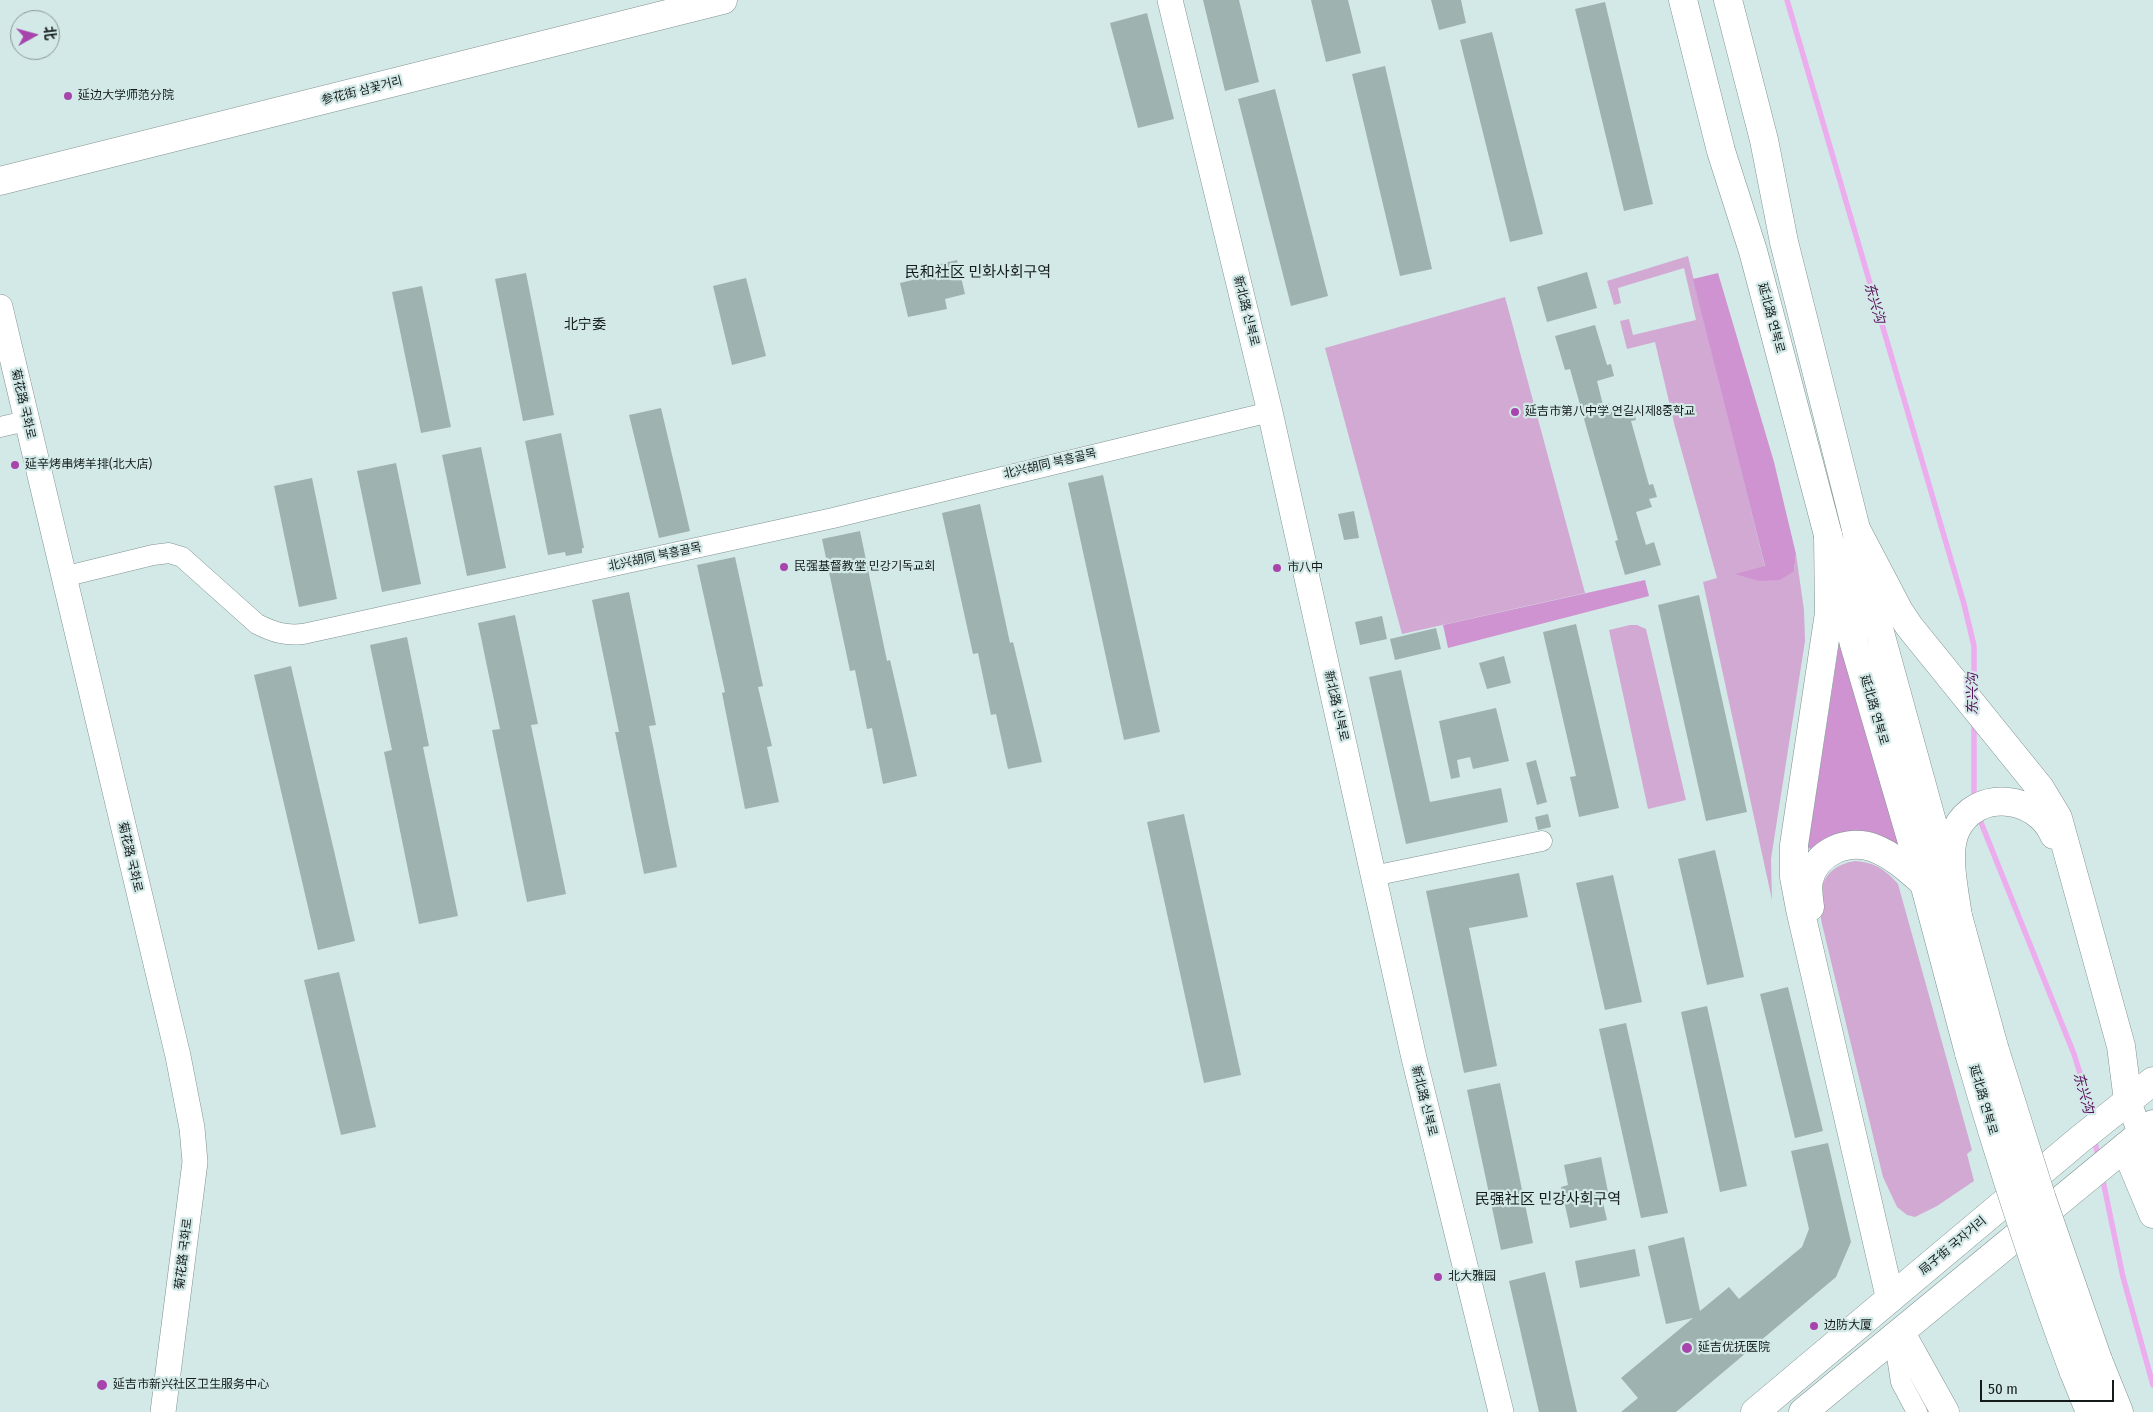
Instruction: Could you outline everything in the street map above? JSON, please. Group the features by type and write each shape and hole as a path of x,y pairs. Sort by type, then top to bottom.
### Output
{"main road":[{"name":"参花街 삼꽃거리","path":"0,162 646,0"},
{"name":"参花街 삼꽃거리","path":"0,181 723,0"},
{"name":"延北路 연북로","path":"1683,0 1721,150 1753,251 1828,534 1854,644 1924,883 1982,1050 2042,1199 2086,1365 2090,1412"},
{"name":"延北路 연북로","path":"1728,0 1764,140 1784,242 1856,529 1862,567 1958,917 1982,1050"},
{"path":"1856,529 1899,611 2040,788 2058,818 2120,1046 2120,1107"},
{"path":"1828,534 1829,613 1794,845 1794,877 1800,909 1894,1296"},
{"path":"1958,917 1951,862 1956,830 1972,811 2001,800 2016,802 2038,813 2053,832 2120,1107"},
{"path":"1894,1296 1812,921 1809,896 1810,879 1816,865 1824,856 1836,849 1854,845 1867,846 1900,862 1924,883"},
{"name":"局子街 국자거리","path":"1755,1412 2079,1140 2153,1081"},
{"path":"1803,1412 2134,1140 2153,1214"},
{"path":"1897,1336 1934,1412"},
{"path":"1897,1336 1945,1412"},
{"name":"延北路 연북로","path":"2086,1365 2119,1412"}],"street":[{"name":"新北路 신북로","path":"1170,0 1270,412 1414,1058 1502,1412"},
{"name":"菊花路 국화로","path":"0,307 178,1056 192,1128 195,1162 163,1412"},
{"name":"北兴胡同 북흥골목","path":"64,576 153,554 170,552 182,557 257,624 289,635 302,634 833,518 1270,412"},
{"path":"0,428 26,421"},
{"path":"1374,876 1542,841"},
{"path":"2120,1107 2134,1140 2153,1165"},
{"path":"1897,1336 1901,1382 1917,1412"}],"shaded area":[{"path":"1688,256 1765,567 1736,574 1794,571 1796,554 1804,610 1805,641 1771,859 1772,900 1703,582 1717,578 1675,427 1655,342 1627,349 1620,321 1629,319 1633,335 1696,320 1684,268 1618,288 1621,303 1614,305 1607,281"},
{"path":"1718,273 1774,462 1796,554 1794,571 1780,580 1759,581 1735,574 1765,566 1693,279"},
{"path":"1505,297 1585,593 1402,634 1325,348"},
{"path":"1645,580 1649,596 1448,648 1443,625"},
{"path":"1637,625 1646,629 1686,800 1648,809 1609,630"},
{"path":"1841,631 1901,851 1815,853 1808,847"},
{"path":"1855,861 1879,867 1898,884 1972,1150 1967,1154 1974,1181 1937,1206 1915,1217 1907,1215 1897,1207 1883,1177 1822,924 1821,892 1827,876 1843,864"}],"building":[{"path":"1203,0 1239,0 1259,82 1225,91"},
{"path":"1311,0 1348,0 1361,53 1326,62"},
{"path":"1431,0 1461,0 1466,23 1439,30"},
{"path":"1605,2 1653,204 1624,211 1575,9"},
{"path":"1147,13 1174,119 1138,128 1110,23"},
{"path":"1492,32 1543,234 1510,242 1460,40"},
{"path":"1385,66 1432,269 1400,276 1352,74"},
{"path":"1275,89 1328,296 1291,306 1238,99"},
{"path":"957,260 965,294 945,299 947,309 908,317 900,283 925,277 923,268"},
{"path":"1587,272 1597,308 1547,322 1537,287"},
{"path":"526,273 554,415 523,421 495,279"},
{"path":"746,278 766,356 732,365 713,286"},
{"path":"422,286 451,427 421,433 392,292"},
{"path":"1595,325 1607,365 1611,364 1614,376 1597,381 1603,405 1609,403 1611,412 1633,406 1636,420 1631,421 1649,485 1653,484 1657,497 1649,499 1652,507 1636,512 1646,545 1654,542 1661,565 1625,575 1615,541 1618,540 1570,369 1565,370 1555,336"},
{"path":"661,408 690,531 659,538 629,415"},
{"path":"561,433 584,548 582,548 582,553 566,556 565,552 548,555 525,441"},
{"path":"481,447 506,568 467,576 442,455"},
{"path":"396,463 421,584 382,592 357,471"},
{"path":"1103,475 1160,732 1124,740 1068,483"},
{"path":"312,478 337,599 299,607 274,486"},
{"path":"980,504 1010,643 1013,642 1042,762 1008,769 996,714 991,715 978,653 973,654 942,513"},
{"path":"1354,511 1359,538 1344,540 1338,514"},
{"path":"860,531 887,661 890,660 917,776 883,784 872,728 867,729 855,670 850,671 822,539"},
{"path":"735,557 763,686 758,687 772,746 767,747 779,802 745,809 722,693 725,692 697,565"},
{"path":"629,592 656,725 649,726 677,867 644,874 615,732 619,732 592,600"},
{"path":"1699,595 1747,812 1706,821 1658,605"},
{"path":"515,615 538,724 531,725 566,894 527,902 492,730 500,729 478,623"},
{"path":"1382,616 1387,639 1360,645 1355,622"},
{"path":"1576,624 1619,808 1579,817 1570,777 1576,776 1543,632"},
{"path":"1436,628 1441,649 1395,660 1390,639"},
{"path":"407,637 429,746 423,747 458,916 419,924 384,752 392,750 370,645"},
{"path":"1504,656 1511,683 1487,689 1479,663"},
{"path":"291,666 355,941 318,950 254,675"},
{"path":"1401,670 1430,802 1501,788 1508,822 1406,844 1369,677"},
{"path":"1496,708 1509,761 1473,769 1470,757 1457,760 1460,777 1451,779 1439,721"},
{"path":"1536,760 1547,802 1537,805 1526,763"},
{"path":"1184,814 1241,1075 1204,1083 1147,822"},
{"path":"1548,814 1551,827 1538,830 1535,817"},
{"path":"1715,850 1744,977 1707,985 1678,859"},
{"path":"1519,873 1528,917 1469,928 1497,1066 1464,1073 1426,891"},
{"path":"1613,875 1642,1002 1605,1010 1576,883"},
{"path":"339,972 376,1127 341,1135 304,980"},
{"path":"1788,987 1823,1131 1795,1138 1760,994"},
{"path":"1707,1006 1747,1186 1720,1192 1681,1012"},
{"path":"1626,1023 1668,1213 1641,1218 1599,1029"},
{"path":"1500,1083 1533,1243 1501,1250 1467,1090"},
{"path":"1828,1143 1851,1242 1836,1277 1676,1412 1621,1412 1638,1398 1621,1378 1693,1318 1666,1324 1648,1246 1684,1237 1700,1311 1729,1287 1739,1299 1802,1247 1809,1229 1791,1151"},
{"path":"1601,1157 1608,1192 1601,1194 1607,1220 1570,1228 1561,1187 1568,1185 1564,1165"},
{"path":"1635,1249 1640,1276 1580,1288 1575,1261"},
{"path":"1545,1272 1577,1412 1539,1412 1509,1281"}],"waterway":[{"name":"东兴沟","path":"1787,0 1964,604 1974,646 1974,692"},
{"name":"东兴沟","path":"1974,721 1974,802"},
{"name":"东兴沟","path":"1978,815 2074,1054 2084,1086 2091,1120"},
{"name":"东兴沟","path":"2094,1139 2099,1159"},
{"name":"东兴沟","path":"2102,1176 2123,1277 2153,1385"}],"place":[{"name":"延边大学师范分院","path":"68,96"},
{"name":"延吉市第八中学 연길시제8중학교","path":"1515,412"},
{"name":"延辛烤串烤羊排(北大店)","path":"15,465"},
{"name":"民强基督教堂 민강기독교회","path":"784,567"},
{"name":"市八中","path":"1277,568"},
{"name":"北大雅园","path":"1438,1277"},
{"name":"边防大厦","path":"1814,1326"},
{"name":"延吉优抚医院","path":"1687,1348"},
{"name":"延吉市新兴社区卫生服务中心","path":"102,1385"}],"district":[{"name":"民和社区 민화사회구역","path":"978,273"},
{"name":"北宁委","path":"585,325"},
{"name":"民强社区 민강사회구역","path":"1548,1200"}]}
